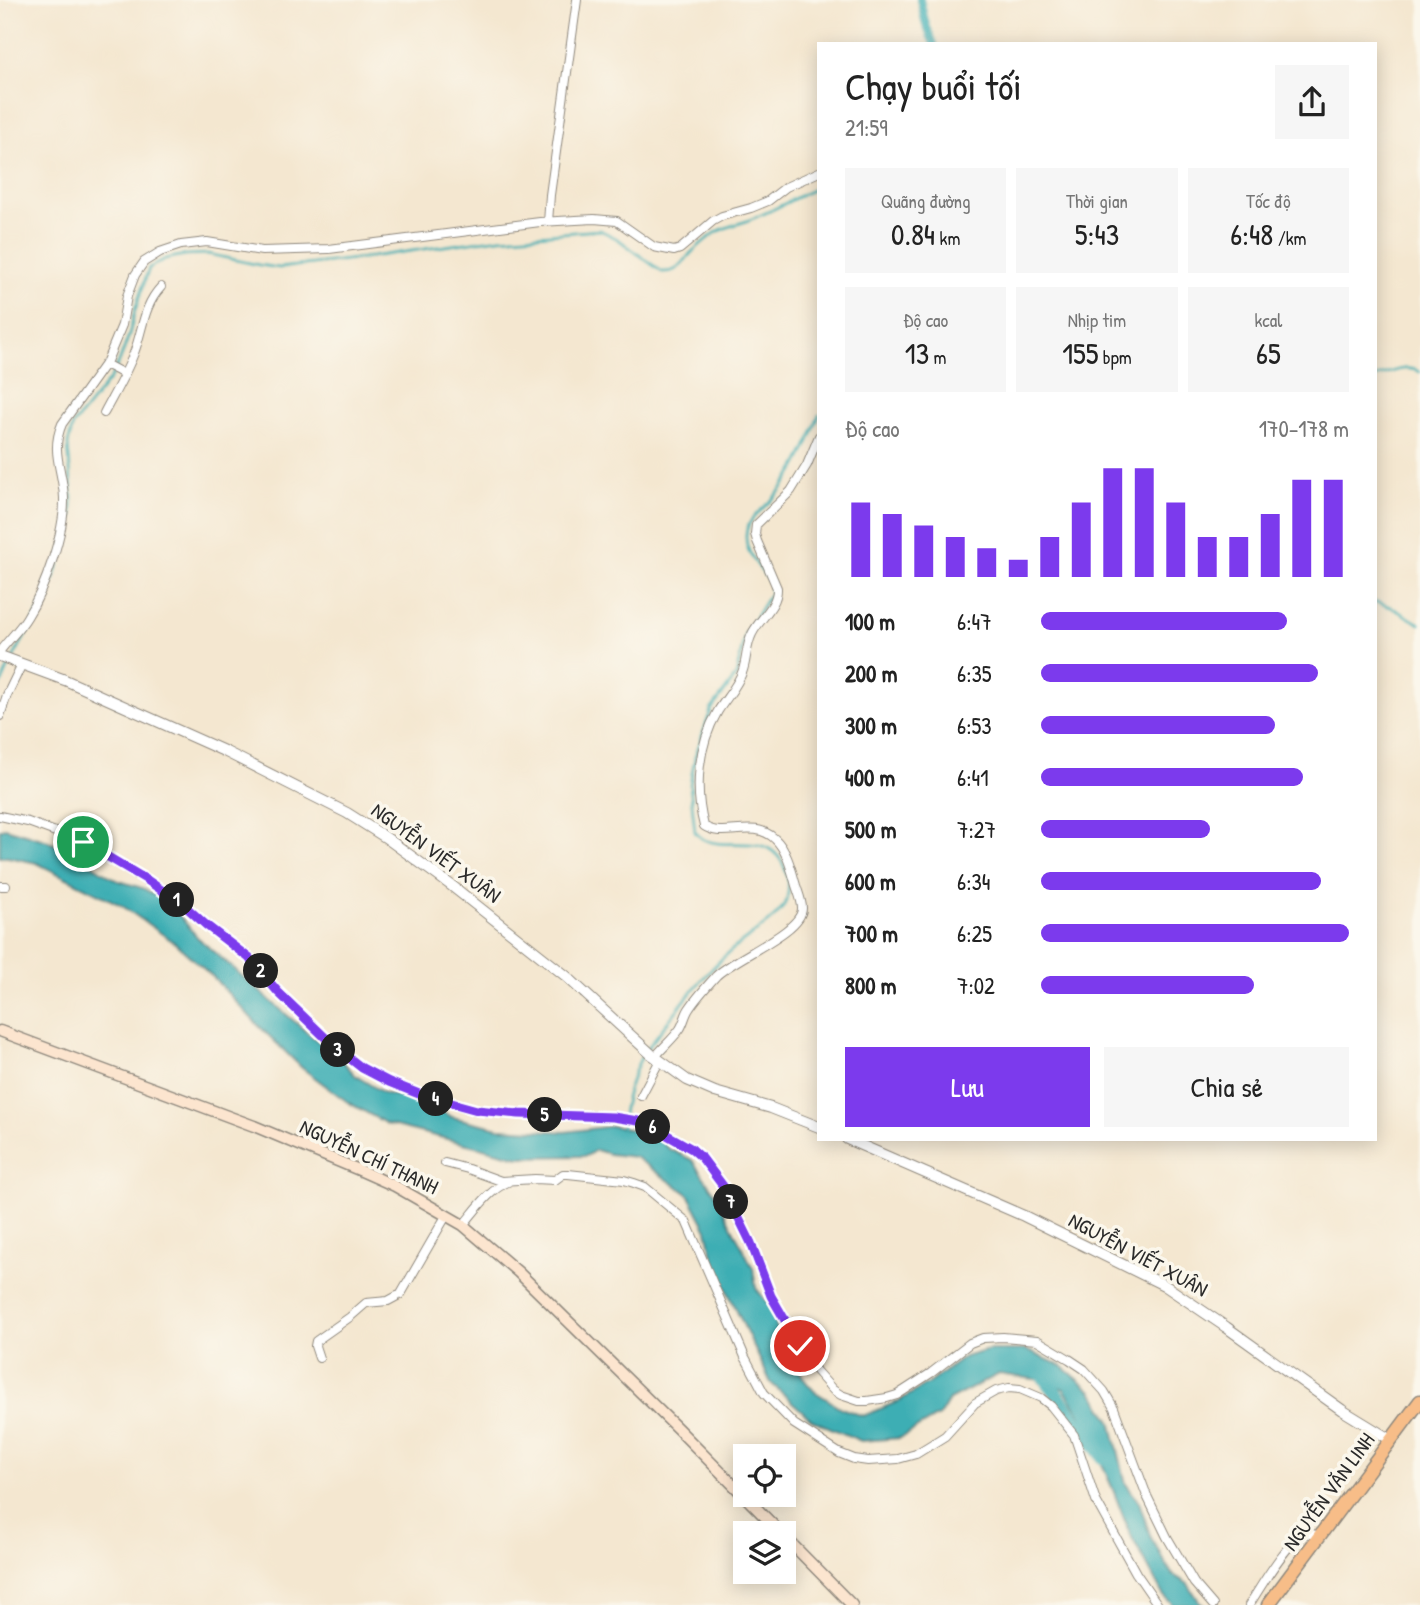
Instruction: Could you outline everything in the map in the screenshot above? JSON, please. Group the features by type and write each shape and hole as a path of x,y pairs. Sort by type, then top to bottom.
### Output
{"highway":[{"name":"NGUYỄN VĂN LINH","path":"1269,1604 1420,1401"}],"main road":[{"name":"NGUYỄN CHÍ THANH","path":"0,1031 278,1136 395,1186 463,1225 528,1281 768,1521"},
{"name":"NGUYỄN CHÍ THANH","path":"796,1549 852,1605"}],"street":[{"path":"544,222 577,0"},
{"path":"1,654 39,594 61,533 64,494 56,449 57,435 62,424 107,365 122,326 127,296 135,275 151,257 181,245 207,243 262,251 329,249 544,222 610,220 623,225 654,247 674,251 722,216 768,201 786,187 817,173"},
{"path":"104,413 121,373 135,350 145,312 161,287"},
{"path":"107,365 121,373"},
{"path":"641,1096 655,1057 679,1030 689,1008 718,974 783,933 797,922 801,914 802,908 794,879 779,843 767,833 751,828 714,831 704,826 699,806 699,767 715,717 744,669 746,649 753,632 778,594 757,541 756,525 791,491 807,465 817,441"},
{"name":"NGUYỄN VIẾT XUÂN","path":"1,654 224,751 347,813 452,886 566,976 655,1057 687,1080 703,1088 779,1111 817,1126"},
{"path":"0,716 20,662"},
{"path":"0,816 28,822 83,842 172,896 249,958 278,992 334,1046 362,1068 394,1085 477,1110 613,1117 644,1123 685,1145 702,1158 723,1186 751,1243 780,1313 816,1371 841,1395 859,1401 897,1395 970,1343 983,1338 1037,1340 1084,1369 1104,1391 1114,1408 1147,1496 1186,1572 1213,1605"},
{"name":"NGUYỄN VIẾT XUÂN","path":"852,1141 1024,1216 1164,1286 1342,1410 1391,1440"},
{"path":"445,1163 508,1182"},
{"path":"463,1225 499,1185 508,1182 555,1180 568,1174 624,1180 645,1187 686,1221 745,1357 764,1393 794,1424 839,1453 854,1459 898,1459 916,1454 945,1436 975,1403 996,1391 1020,1389 1041,1398 1051,1406 1074,1435 1096,1501 1136,1573 1158,1605"},
{"path":"319,1358 316,1341 366,1303 388,1301 401,1294 446,1216"},
{"path":"1249,1605 1296,1540 1306,1534 1321,1535"}],"water":[{"path":"5,828 48,841 116,880 142,888 169,903 198,938 338,1056 356,1076 384,1093 422,1102 452,1117 499,1128 565,1132 613,1126 653,1134 669,1149 692,1160 714,1192 753,1268 756,1288 769,1305 781,1340 806,1382 814,1391 841,1408 863,1416 897,1402 964,1357 989,1350 1026,1350 1062,1366 1092,1391 1111,1421 1126,1484 1139,1502 1151,1538 1172,1574 1188,1584 1204,1605 1173,1605 1163,1595 1130,1534 1079,1412 1064,1389 1041,1380 999,1374 949,1400 940,1415 900,1438 861,1441 812,1420 771,1383 715,1265 707,1230 688,1194 635,1157 596,1150 586,1156 519,1157 387,1124 349,1103 302,1068 212,976 175,943 121,905 37,863 0,857 0,829"}],"waterway":[{"path":"920,0 933,42"},
{"path":"13,658 55,577 72,518 68,444 73,425 110,379 120,360 149,268 165,259 208,254 279,268 499,238 600,230 618,239 662,272 668,272 677,269 692,252 718,231 745,222 817,188"},
{"path":"1377,377 1403,369 1420,372"},
{"path":"622,1131 629,1088 645,1052 703,978 722,958 776,915 787,897 785,870 779,858 768,848 711,842 695,832 690,785 695,757 711,710 736,676 745,634 770,594 771,583 748,548 747,529 794,471 817,420"},
{"path":"1377,602 1391,607 1420,624"},
{"path":"0,687 10,664"},
{"path":"1036,1367 1104,1458"}],"route":[{"path":"83,842 172,896 249,958 278,992 349,1059 389,1082 419,1094 477,1110 570,1117 613,1117 638,1121 692,1149 723,1186 751,1243 771,1296 800,1346"}]}
